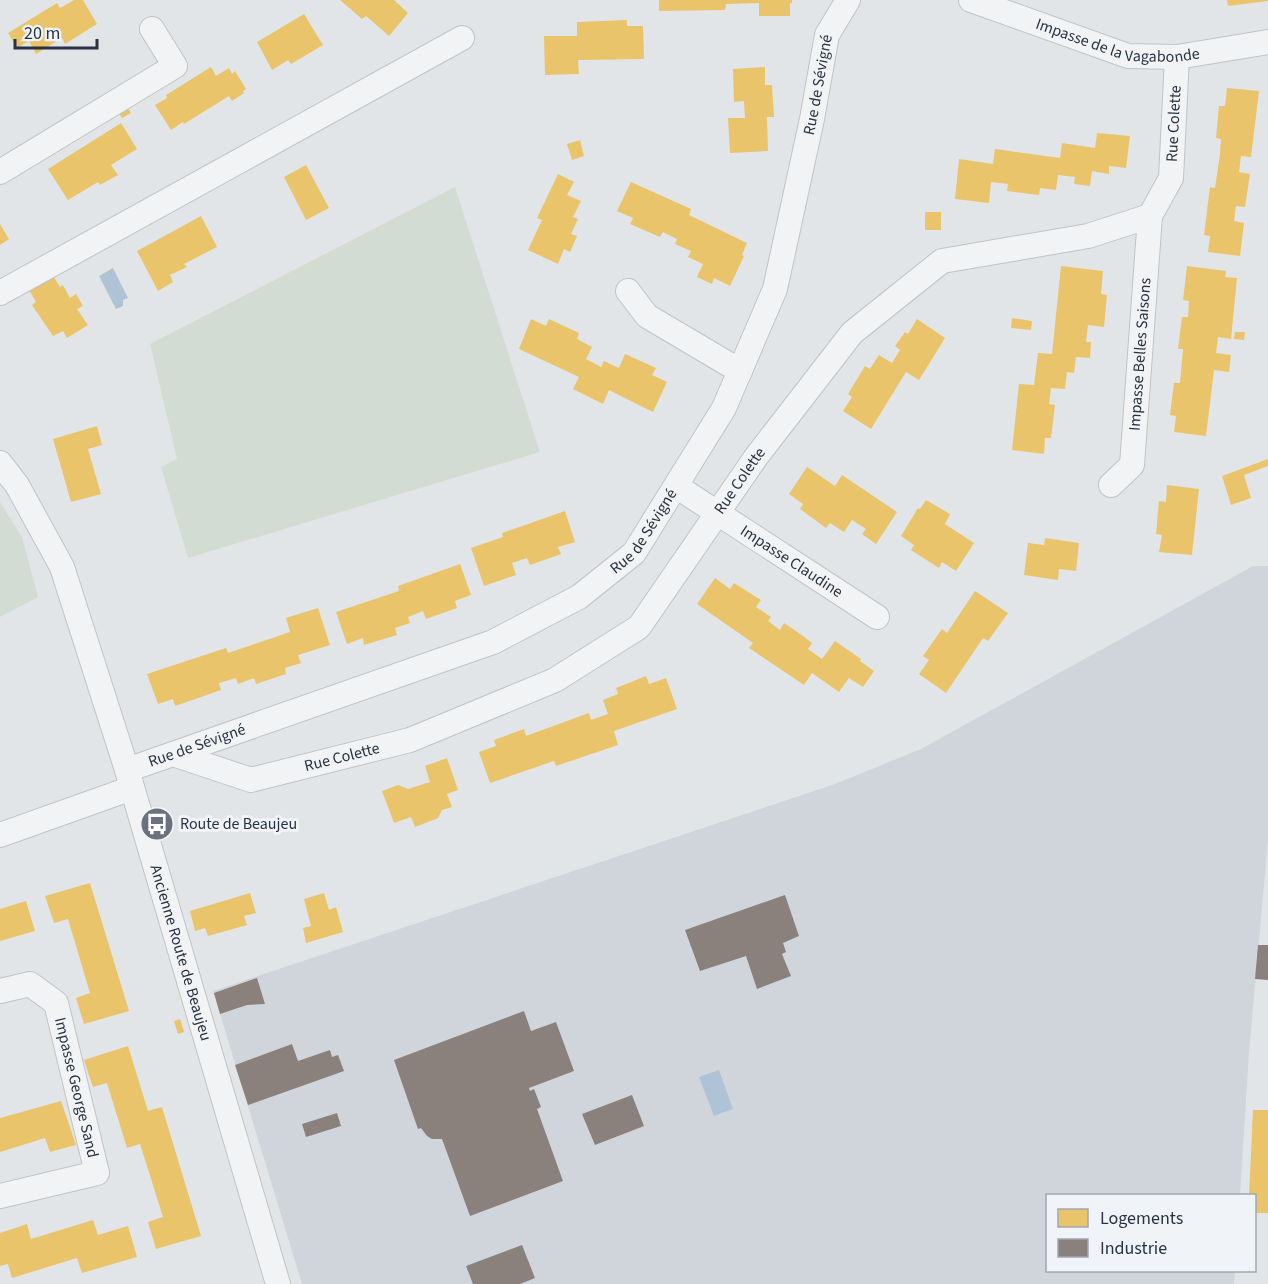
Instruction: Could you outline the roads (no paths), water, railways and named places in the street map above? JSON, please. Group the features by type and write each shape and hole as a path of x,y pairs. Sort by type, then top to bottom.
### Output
{"street":[{"name":"Rue de Sévigné","path":"0,835 129,779 173,754 493,642 579,597 634,553 724,408 776,288 812,119 827,35 848,0"},
{"name":"Impasse de la Vagabonde","path":"971,0 1128,56 1177,57 1268,42"},
{"path":"0,172 175,66 152,29"},
{"path":"0,292 462,38"},
{"name":"Rue Colette","path":"173,754 251,780 410,740 555,680 639,627 756,457 852,333 942,261 1088,236 1150,216 1171,178 1177,57"},
{"name":"Impasse Belles Saisons","path":"1111,485 1132,465 1150,216"},
{"path":"628,291 647,316 740,370"},
{"name":"Ancienne Route de Beaujeu","path":"0,463 17,485 62,567 129,779 278,1284"},
{"name":"Impasse Claudine","path":"676,486 877,616"},
{"name":"Impasse George Sand","path":"0,991 30,984 56,1003 97,1173 0,1196"}],"water":[{"path":"113,268 128,298 123,300 123,306 116,309 99,276"},
{"path":"719,1070 733,1109 714,1116 699,1077"}],"place":[{"name":"Route de Beaujeu","path":"157,824"}]}
